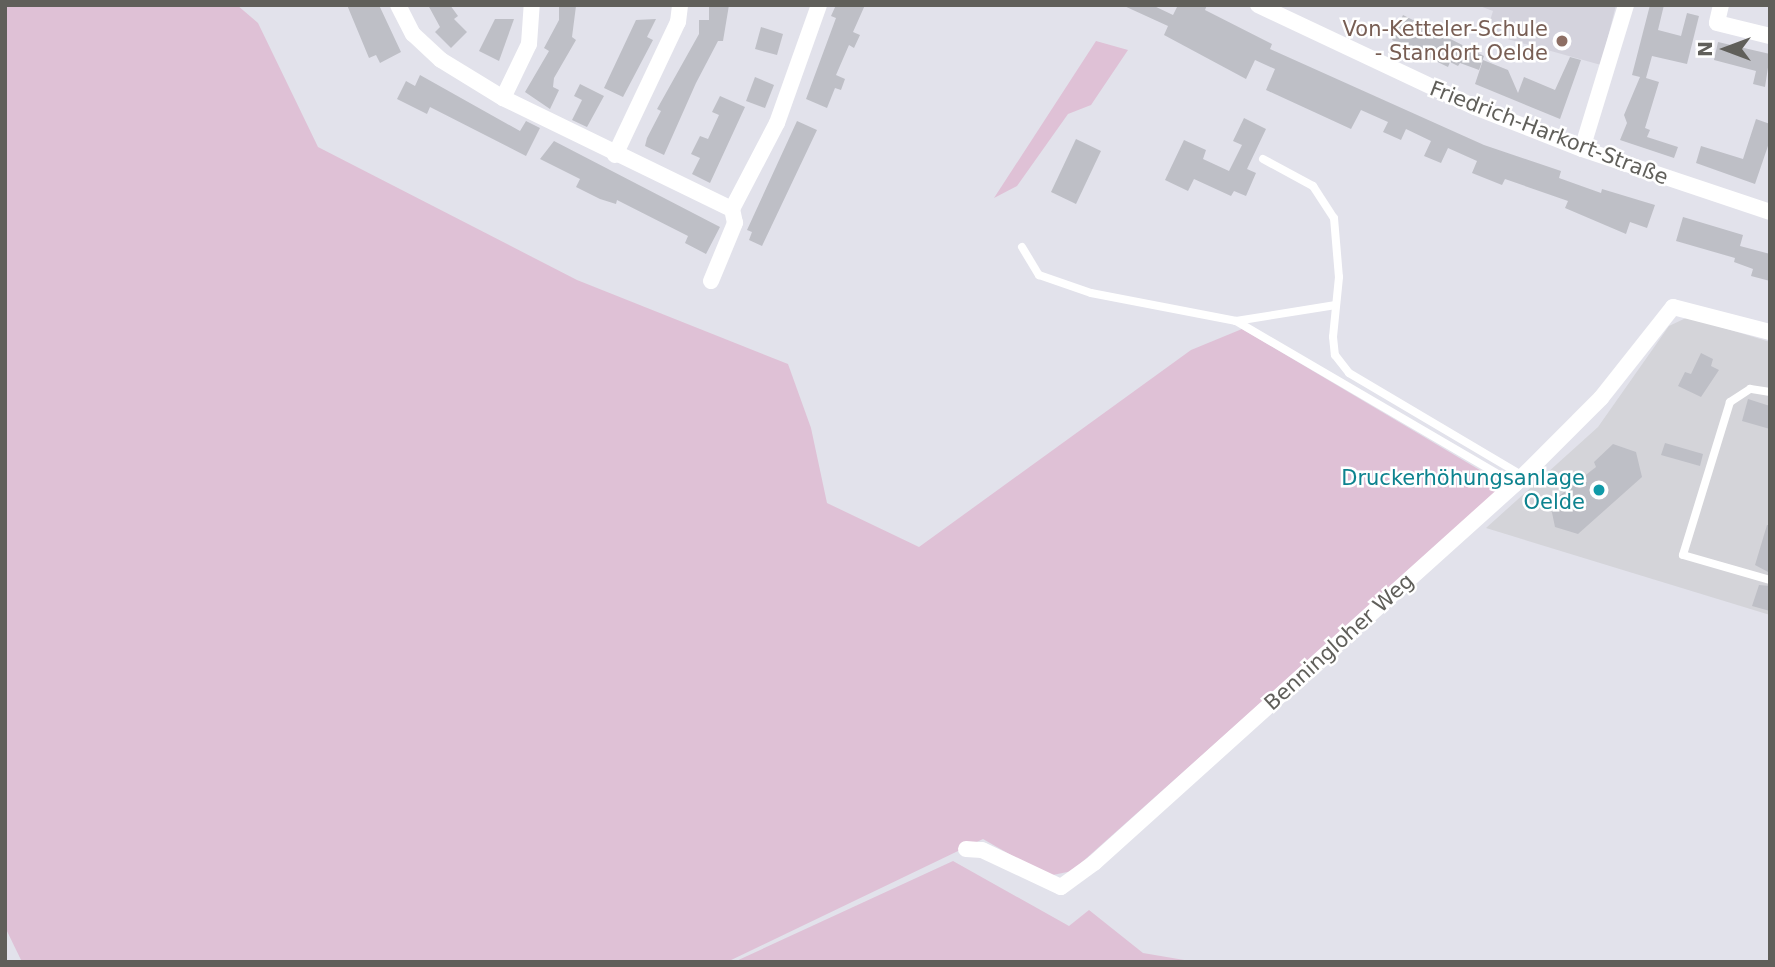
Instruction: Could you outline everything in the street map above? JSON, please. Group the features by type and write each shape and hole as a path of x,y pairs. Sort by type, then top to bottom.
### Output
{"street":[{"path":"398,5 413,34 441,60 503,99 732,209"},
{"path":"503,99 529,44 532,5"},
{"path":"615,155 678,22 680,5"},
{"path":"711,281 735,223 732,209 777,123 820,5"},
{"name":"Friedrich-Harkort-Straße","path":"1258,5 1374,64 1582,149 1770,212"},
{"path":"1582,149 1626,5"},
{"path":"1721,5 1717,23 1770,36"},
{"name":"Benningloher Weg","path":"966,849 982,850 1061,887 1094,863 1519,480 1601,398 1673,307 1770,332"}],"lane":[{"path":"1263,159 1313,186 1334,218 1335,355 1349,373 1519,480"},
{"path":"1023,247 1039,275 1091,293 1236,321 1519,480"},
{"path":"1236,321 1336,305"},
{"path":"1770,392 1750,389 1730,402 1683,555 1770,580"}],"shaded area":[{"path":"5,5 237,5 258,23 318,147 577,280 788,364 811,428 827,503 919,547 1191,350 1242,329 1505,485 1072,871 1048,876 983,839 727,962 22,962 5,927"},
{"name":"Von-Ketteler-Schule - Standort Oelde","path":"1477,5 1616,5 1601,65 1486,33 1493,11"},
{"path":"1096,41 1128,50 1091,105 1068,114 1017,186 994,198"},
{"path":"1688,317 1770,342 1770,615 1486,528 1598,427 1669,326"},
{"path":"953,861 1069,926 1089,910 1143,953 1196,962 734,962"}],"building":[{"path":"347,5 379,5 401,52 380,63 376,55 369,58"},
{"path":"428,5 450,5 458,16 454,19 467,32 451,48 435,32 440,27"},
{"path":"559,5 576,6 572,37 576,40 554,78 553,87 559,90 550,109 525,92 549,51 544,48 559,20"},
{"path":"709,5 729,5 723,41 718,41 696,83 664,155 645,146 647,138 661,111 657,109 699,34 699,20 709,20"},
{"path":"836,5 865,5 853,32 860,35 854,48 849,45 836,75 845,79 841,90 835,88 827,108 806,99 836,18 831,16"},
{"path":"1122,5 1152,5 1173,15 1178,5 1207,5 1205,10 1272,44 1270,49 1484,145 1561,171 1559,178 1601,193 1602,189 1655,205 1647,228 1630,222 1626,234 1565,208 1568,201 1505,179 1502,185 1472,173 1477,161 1448,148 1441,163 1424,156 1431,141 1406,129 1401,140 1383,132 1388,122 1361,110 1351,129 1266,90 1275,69 1255,60 1246,79 1164,35 1168,26"},
{"path":"1650,5 1664,5 1658,30 1681,36 1687,13 1699,16 1687,64 1652,56 1646,78 1659,82 1645,128 1650,130 1647,137 1678,147 1674,158 1620,140 1627,123 1624,115 1640,77 1632,75"},
{"path":"1403,15 1484,56 1479,70 1450,62 1448,67 1392,40"},
{"path":"495,19 514,19 499,61 479,51"},
{"path":"656,19 647,37 653,40 623,97 604,88 636,20"},
{"path":"761,27 783,34 777,55 755,49"},
{"path":"1718,42 1770,54 1765,87 1753,84 1756,71 1714,60"},
{"path":"1570,57 1581,60 1560,119 1475,84 1483,60 1508,70 1518,93 1524,77 1555,90"},
{"path":"420,75 520,131 526,121 540,128 526,156 430,107 427,114 397,99 406,81 415,86"},
{"path":"755,77 774,85 765,108 746,101"},
{"path":"580,84 604,96 587,127 572,120 582,100 574,96"},
{"path":"720,96 745,107 710,183 692,174 700,158 691,154 700,136 708,139 719,115 712,112"},
{"path":"1244,118 1266,129 1247,169 1256,173 1246,196 1234,191 1231,196 1194,179 1188,191 1165,180 1184,140 1206,150 1203,159 1229,171 1242,145 1233,141"},
{"path":"1756,119 1770,124 1770,140 1755,184 1696,163 1701,146 1743,159"},
{"path":"797,121 817,130 762,246 749,240 752,232 747,230"},
{"path":"1076,139 1101,151 1076,204 1051,192"},
{"path":"554,141 720,227 706,254 685,243 688,236 617,200 616,204 600,199 576,187 580,179 540,159"},
{"path":"1683,217 1743,235 1740,246 1770,254 1770,281 1751,276 1753,269 1734,262 1735,258 1676,241"},
{"path":"1701,353 1713,359 1711,366 1719,370 1701,397 1678,386 1685,372 1691,374"},
{"path":"1748,399 1770,406 1770,429 1742,421"},
{"path":"1665,443 1703,454 1700,466 1661,455"},
{"path":"1613,444 1636,452 1642,477 1578,534 1555,527 1550,503 1596,467 1594,462"},
{"path":"1767,525 1770,525 1770,573 1755,565"},
{"path":"1759,585 1770,586 1770,611 1752,606"}],"place":[{"name":"Von-Ketteler-Schule - Standort Oelde","path":"1562,41"},
{"name":"Druckerhöhungsanlage Oelde","path":"1599,490"}]}
